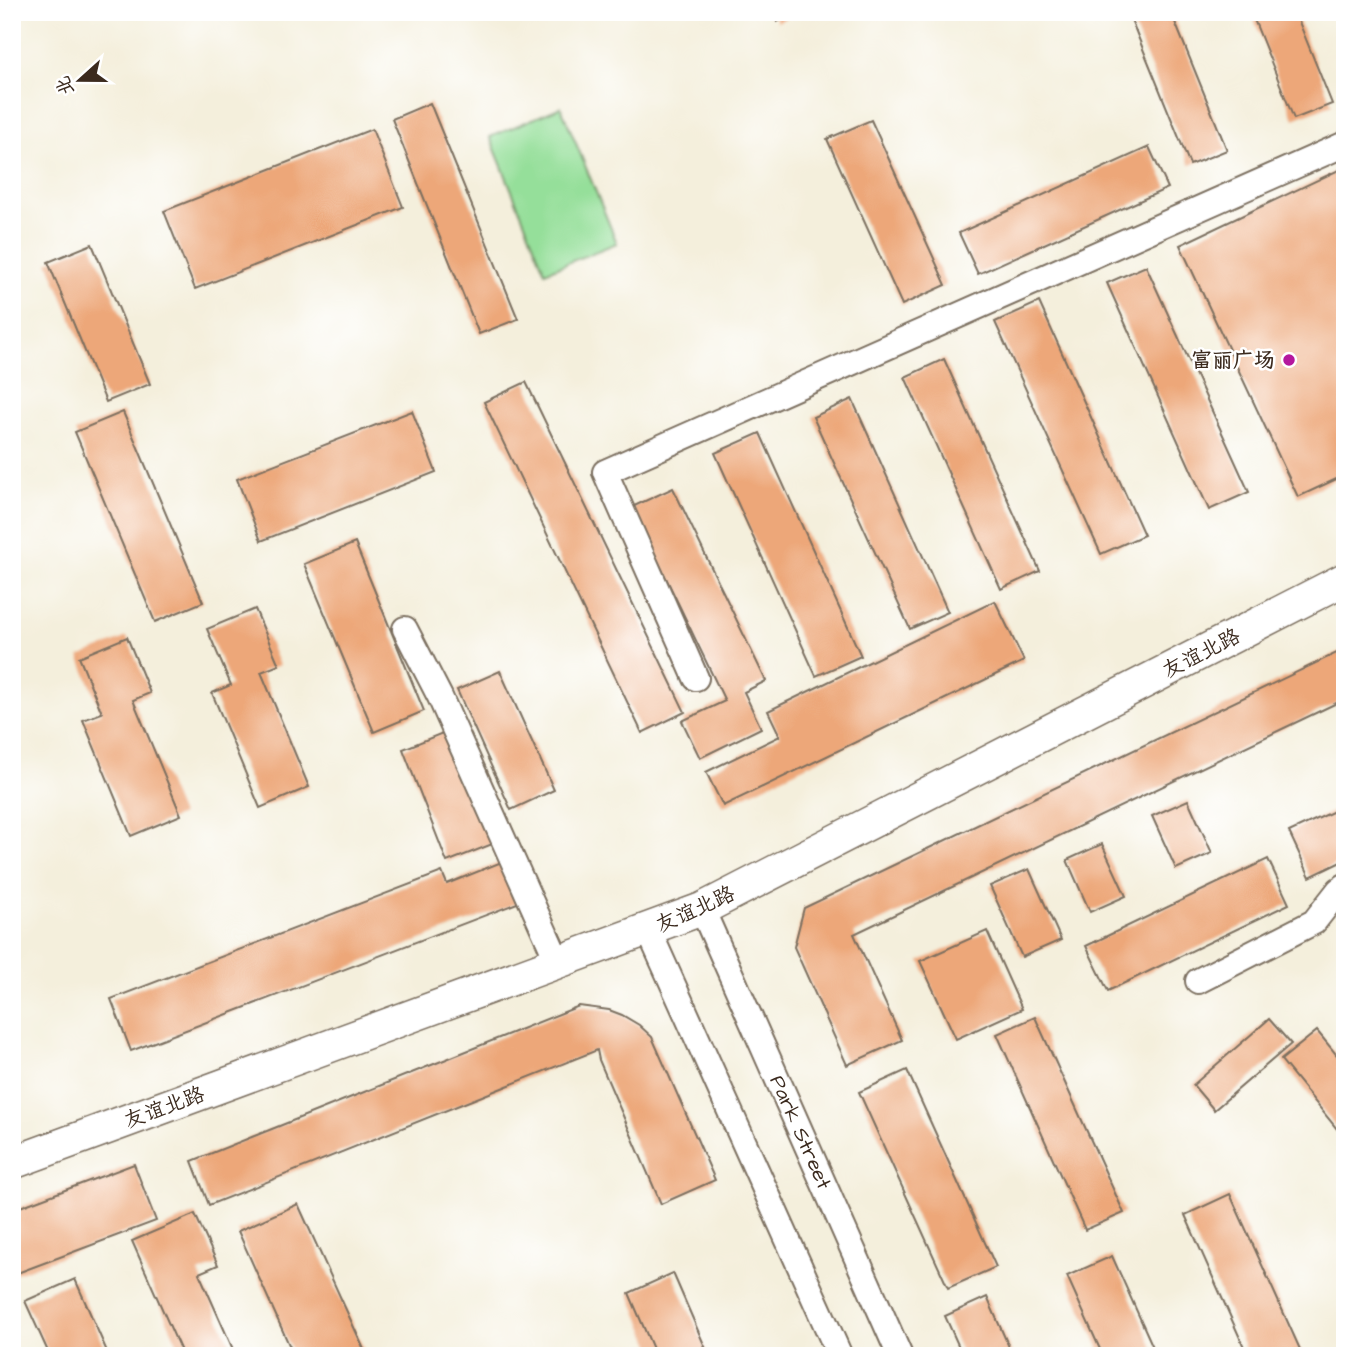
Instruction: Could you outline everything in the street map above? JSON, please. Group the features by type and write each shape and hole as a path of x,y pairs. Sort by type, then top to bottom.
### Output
{"main road":[{"name":"友谊北路","path":"12,1163 702,909 1345,579"}],"street":[{"path":"696,678 605,472 1345,144"},
{"path":"405,629 440,697 558,962"},
{"path":"1198,981 1314,922 1345,886"},
{"name":"Park Street","path":"702,909 900,1356"},
{"path":"648,929 840,1356"}],"green space":[{"path":"561,107 617,243 545,272 490,137"}],"building":[{"path":"773,12 799,12 777,22"},
{"path":"1128,12 1171,12 1227,150 1190,165"},
{"path":"1251,12 1295,12 1332,104 1294,119"},
{"path":"430,103 518,319 479,334 392,119"},
{"path":"871,120 946,285 902,305 827,139"},
{"path":"372,129 403,207 195,289 164,211"},
{"path":"1149,147 1168,188 978,274 959,233"},
{"name":"富丽广场","path":"1345,167 1345,475 1298,497 1180,245"},
{"path":"92,244 150,384 106,402 48,262"},
{"path":"1146,266 1249,492 1209,510 1107,283"},
{"path":"1039,302 1144,535 1101,554 995,322"},
{"path":"944,359 1040,571 1001,589 905,377"},
{"path":"526,382 685,712 642,733 484,402"},
{"path":"852,399 948,612 910,629 813,417"},
{"path":"412,411 436,472 261,541 237,479"},
{"path":"123,412 203,602 155,622 75,432"},
{"path":"760,433 861,656 816,676 715,453"},
{"path":"673,488 766,681 744,692 761,728 700,758 682,721 725,701 632,507"},
{"path":"355,543 424,711 374,732 304,564"},
{"path":"995,601 1024,661 723,806 706,772 780,736 768,711"},
{"path":"255,609 279,665 261,672 309,787 260,808 212,693 231,685 207,629"},
{"path":"127,637 150,693 133,700 181,815 131,836 83,720 102,713 79,657"},
{"path":"1345,649 1345,699 854,934 902,1040 847,1065 794,947 804,908"},
{"path":"500,671 554,790 511,810 457,690"},
{"path":"450,730 495,843 447,862 403,749"},
{"path":"1188,800 1212,853 1176,869 1152,816"},
{"path":"1345,806 1345,860 1310,877 1289,832"},
{"path":"1102,844 1126,896 1090,912 1067,860"},
{"path":"1268,859 1289,904 1108,991 1086,946"},
{"path":"504,861 520,902 131,1051 111,999 442,872 447,884"},
{"path":"1029,869 1061,940 1022,957 990,886"},
{"path":"987,931 1022,1009 956,1039 920,961"},
{"path":"579,1006 609,1010 622,1015 652,1037 715,1180 661,1204 597,1050 209,1205 192,1161"},
{"path":"1035,1017 1124,1213 1085,1230 997,1034"},
{"path":"1269,1019 1291,1044 1214,1110 1193,1085"},
{"path":"1317,1031 1345,1065 1345,1139 1281,1060"},
{"path":"907,1070 996,1267 948,1288 859,1092"},
{"path":"134,1164 156,1221 12,1275 12,1210"},
{"path":"1230,1194 1303,1356 1248,1356 1185,1215"},
{"path":"298,1204 367,1356 294,1356 238,1231"},
{"path":"195,1214 218,1265 199,1273 236,1356 183,1356 132,1241"},
{"path":"1112,1256 1157,1356 1103,1356 1067,1276"},
{"path":"673,1273 709,1356 656,1356 629,1293"},
{"path":"75,1279 109,1356 50,1356 25,1301"},
{"path":"987,1297 1013,1356 963,1356 945,1316"}],"place":[{"name":"富丽广场","path":"1289,360"}]}
